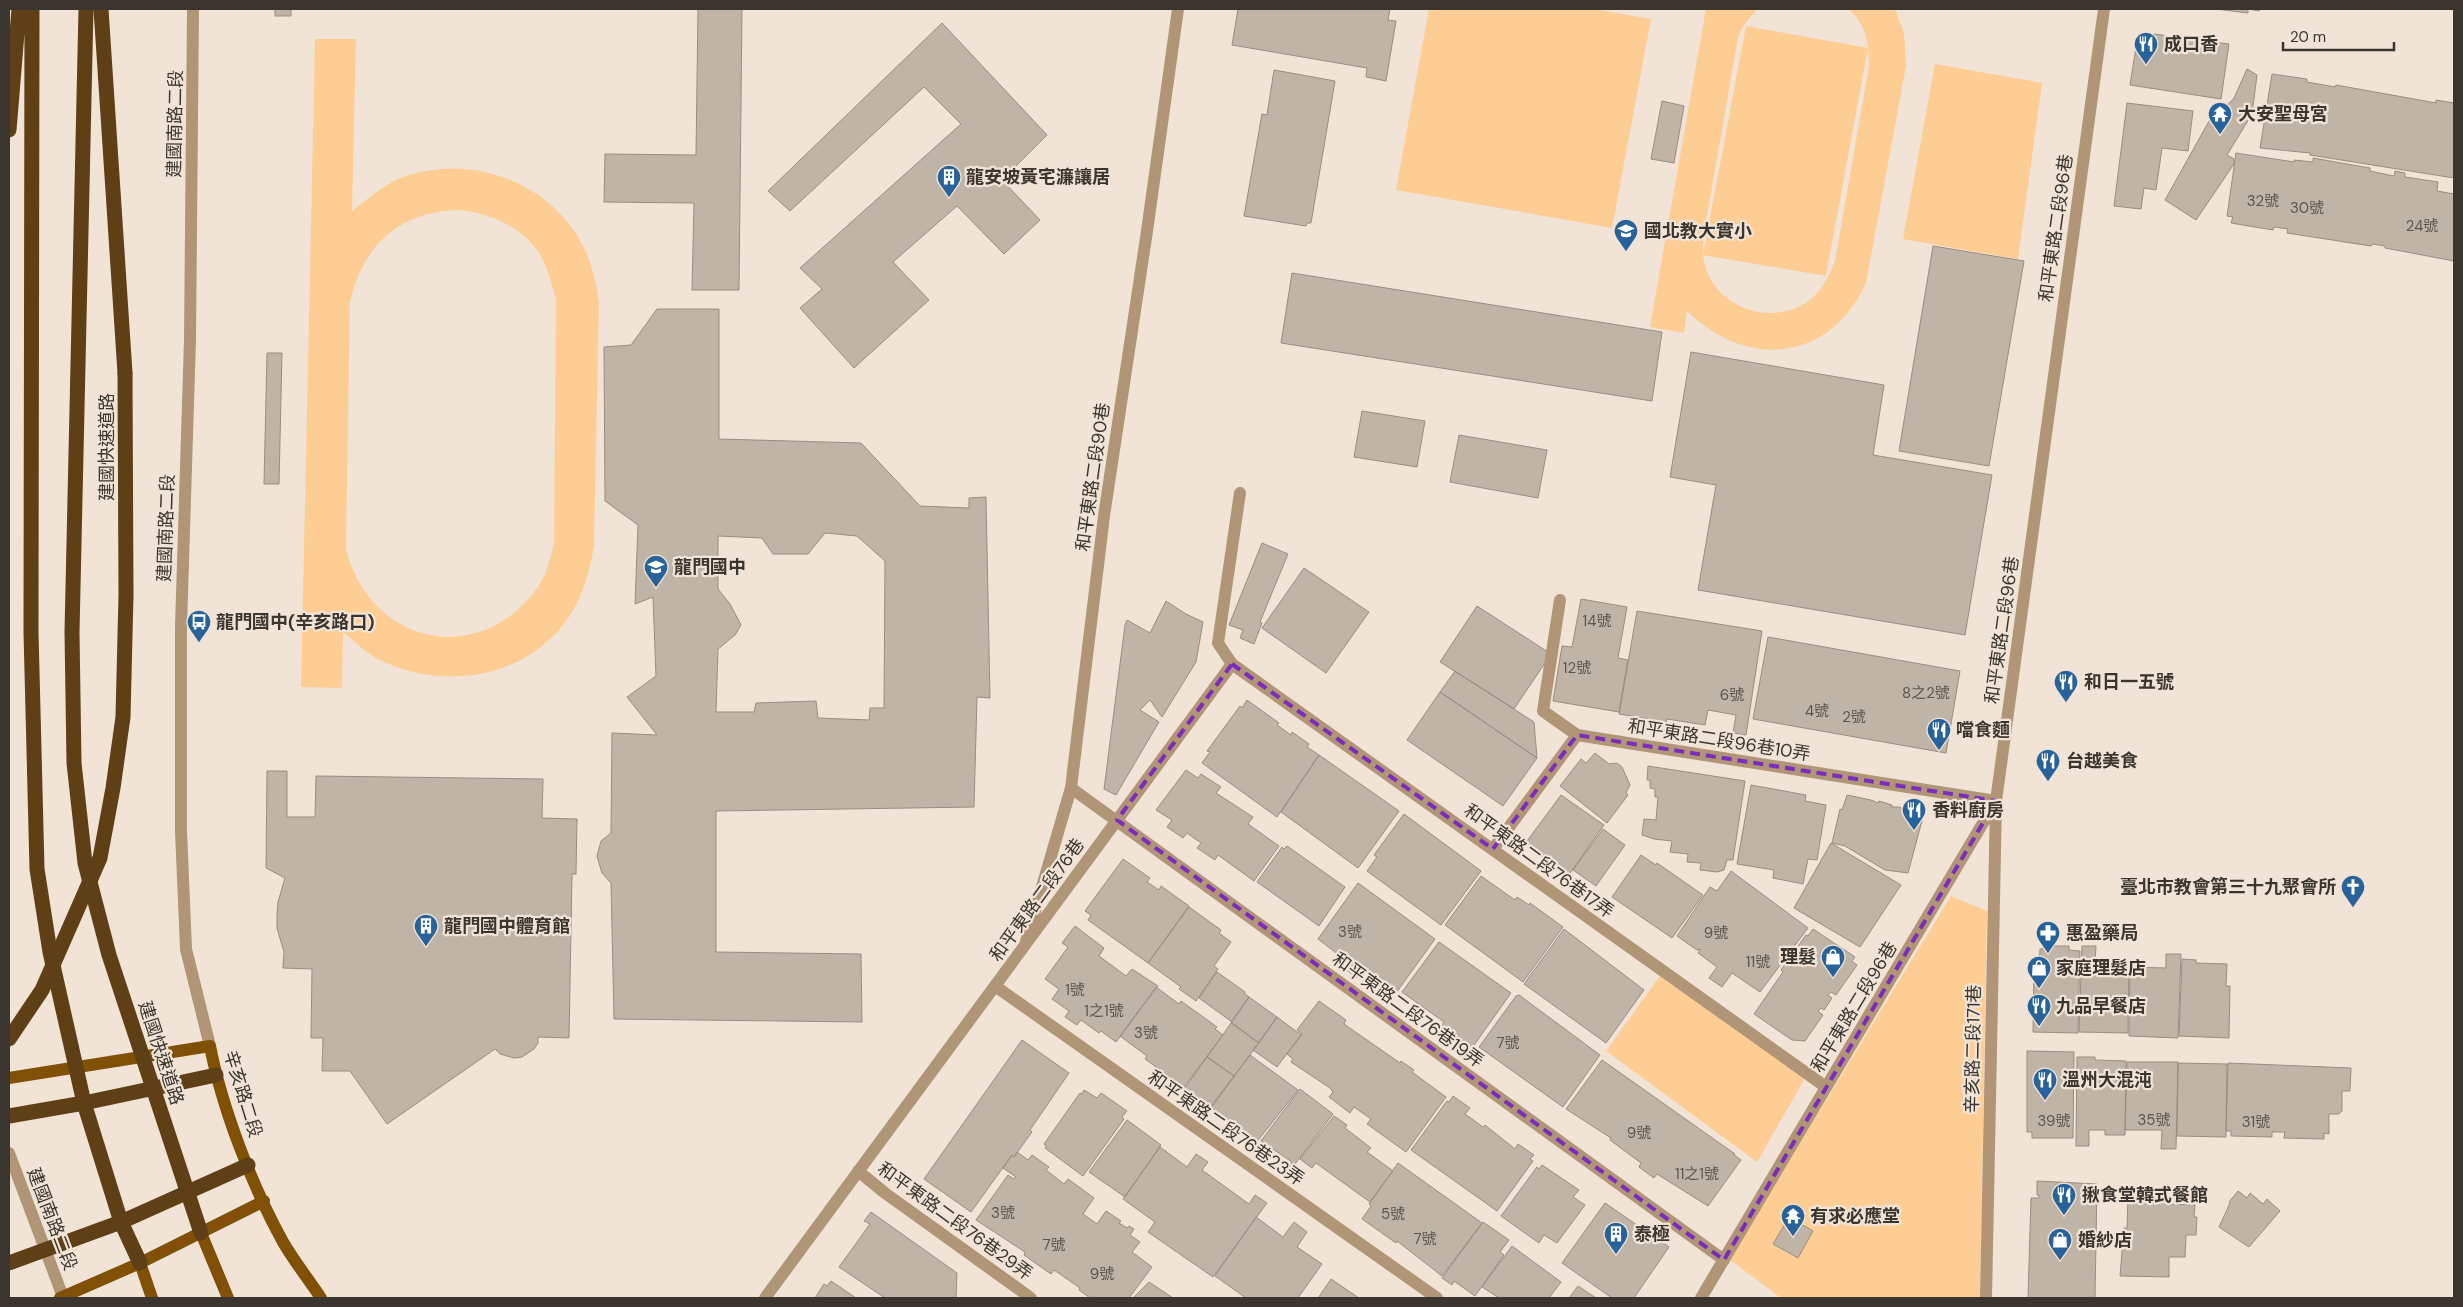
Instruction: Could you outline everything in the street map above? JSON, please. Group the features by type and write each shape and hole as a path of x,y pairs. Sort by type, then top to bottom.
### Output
{"highway":[{"path":"9,130 18,9"},
{"path":"32,9 31,632 37,869 50,952 84,1103 121,1222 140,1263"},
{"name":"建國快速道路","path":"86,9 73,622 74,763 85,863 109,956 201,1233"},
{"name":"建國快速道路","path":"9,1039 42,990 100,858 113,788 123,717 126,595 125,373 101,9"},
{"path":"9,1116 84,1103 216,1075"},
{"path":"9,1263 121,1222 189,1194 248,1165"}],"main road":[{"name":"辛亥路二段","path":"9,1078 210,1046 216,1075 248,1165 283,1242 321,1298"},
{"path":"62,1298 140,1263 264,1201"},
{"path":"201,1233 228,1298"},
{"path":"140,1263 152,1298"}],"street":[{"name":"建國南路二段","path":"193,9 190,340 181,627 182,831 186,949 210,1046"},
{"name":"和平東路二段90巷","path":"1025,945 1072,788 1104,516 1148,231 1178,9"},
{"name":"和平東路二段96巷","path":"1701,1298 1996,802 2104,9"},
{"path":"1232,664 1218,642 1240,493"},
{"path":"1493,849 1577,735 1543,711 1560,600"},
{"name":"和平東路二段76巷","path":"765,1298 1232,664"},
{"name":"和平東路二段76巷17弄","path":"1232,664 1826,1087"},
{"name":"和平東路二段96巷10弄","path":"1577,735 1996,802"},
{"name":"和平東路二段76巷19弄","path":"1072,788 1724,1260"},
{"name":"辛亥路二段171巷","path":"1986,1298 1996,802"},
{"name":"和平東路二段76巷23弄","path":"995,986 1437,1298"},
{"name":"建國南路二段","path":"9,1154 62,1298"},
{"name":"和平東路二段76巷29弄","path":"858,1171 885,1193 1032,1298"}],"highlighted area":[{"path":"1232,664 1493,849 1577,735 1996,801 1724,1260 1117,820"}],"shaded area":[{"path":"1429,9 1594,9 1651,19 1612,228 1396,190"},
{"path":"1706,9 1757,9 1743,26 1738,38 1703,239 1703,255 1707,271 1725,297 1738,305 1753,311 1769,313 1785,311 1800,306 1818,293 1835,261 1869,66 1868,48 1863,28 1849,9 1895,9 1904,33 1906,66 1866,283 1850,309 1831,329 1809,342 1785,349 1761,349 1735,343 1710,330 1687,311 1684,333 1650,327"},
{"path":"1746,26 1868,48 1826,276 1703,255"},
{"path":"315,39 356,39 352,211 386,186 409,175 455,168 479,171 501,176 543,198 575,232 584,248 594,275 599,303 594,546 586,581 580,598 571,614 554,636 533,653 510,665 484,673 458,676 432,675 405,670 380,660 365,651 343,632 342,688 301,687","holes":["458,210 496,219 529,240 544,262 556,299 554,544 544,577 538,587 514,613 487,629 458,636 429,635 402,625 378,607 359,582 346,549 350,302 364,264 374,248 387,235 401,225 418,217 437,212"]},
{"path":"1935,64 2042,83 2018,259 1903,239"},
{"path":"1951,896 1987,911 1980,1298 1781,1298 1729,1259"},
{"path":"1660,976 1805,1078 1757,1162 1606,1051"}],"building":[{"path":"275,9 291,9 291,16 275,16"},
{"path":"698,9 742,9 739,290 692,290 694,203 604,202 605,154 696,155"},
{"path":"1238,9 1390,9 1388,20 1396,21 1386,81 1366,77 1367,68 1232,45"},
{"path":"2216,9 2248,9 2248,13"},
{"name":"龍安坡黃宅濂讓居","path":"942,23 1047,135 1002,180 1040,220 1004,254 957,206 893,262 929,300 854,368 800,308 822,289 800,268 961,124 924,87 790,211 768,191"},
{"path":"2154,34 2178,37 2178,41 2188,42 2189,39 2229,44 2221,99 2130,85 2136,47"},
{"name":"大安聖母宮","path":"2247,69 2257,75 2252,114 2227,155 2234,159 2234,164 2196,220 2165,200 2218,105 2224,109 2234,98"},
{"path":"1274,70 1335,81 1311,223 1307,223 1306,226 1244,216 1262,114 1267,115"},
{"path":"2272,74 2307,79 2307,82 2335,87 2336,85 2436,103 2436,100 2454,103 2454,178 2310,155 2310,153 2260,148"},
{"path":"1662,101 1684,106 1674,163 1651,159"},
{"path":"2127,103 2193,111 2188,151 2162,148 2156,190 2144,188 2141,209 2114,206"},
{"path":"2236,153 2294,162 2294,160 2313,162 2313,158 2370,168 2370,171 2394,176 2395,171 2405,173 2405,177 2438,182 2437,191 2454,194 2454,261 2385,248 2385,246 2372,244 2371,246 2287,233 2288,229 2274,227 2273,230 2231,223 2233,217 2227,216"},
{"path":"1933,246 2024,261 1989,466 1899,451"},
{"path":"1292,273 1662,332 1652,401 1281,343"},
{"path":"657,309 719,309 719,439 861,443 920,506 969,508 969,498 986,497 990,698 977,697 974,807 716,811 716,952 861,954 862,1022 614,1019 611,883 602,873 597,856 601,841 611,833 612,733 657,735 627,697 656,676 653,597 635,604 638,525 605,501 604,347 631,345","holes":["825,533 857,536 885,561 884,708 870,708 869,720 818,718 816,701 756,703 754,712 716,712 718,649 735,635 741,625 730,604 718,589 718,536 762,538 773,554 808,554"]},
{"path":"1691,352 1884,385 1873,455 1992,475 1965,635 1698,590 1716,485 1670,477"},
{"path":"267,353 282,353 279,484 264,484"},
{"path":"1362,411 1425,421 1417,467 1354,457"},
{"path":"1459,435 1547,450 1538,498 1450,482"},
{"path":"1262,543 1288,554 1260,622 1262,623 1254,644 1240,638 1243,630 1229,625"},
{"path":"1304,568 1369,612 1326,673 1262,628"},
{"path":"1581,599 1627,607 1618,658 1628,660 1619,712 1553,701 1562,646 1572,647"},
{"path":"1166,601 1203,622 1196,662 1162,717 1150,700 1140,710 1159,722 1116,795 1104,789 1125,625 1127,620 1150,633"},
{"path":"1477,606 1551,654 1514,709 1440,662"},
{"path":"1637,611 1762,631 1746,735 1733,733 1736,715 1708,710 1705,725 1667,719 1666,722 1619,714"},
{"path":"1768,637 1960,671 1946,753 1753,719"},
{"path":"1455,671 1534,722 1537,758 1440,692"},
{"path":"1440,692 1537,758 1503,806 1407,740"},
{"path":"1247,700 1279,723 1277,725 1291,735 1292,732 1309,744 1307,747 1319,755 1277,817 1202,763 1210,752 1207,751 1240,706 1242,708"},
{"path":"1595,753 1609,764 1617,763 1622,767 1630,785 1626,793 1628,795 1607,823 1560,786 1581,759 1586,763"},
{"path":"1319,755 1399,811 1358,868 1281,812"},
{"path":"1648,766 1745,781 1733,860 1727,860 1724,870 1717,872 1700,870 1701,863 1687,862 1688,854 1670,852 1672,841 1654,839 1642,835 1644,819 1656,820 1658,797 1655,797 1655,789 1650,788 1650,780 1647,780"},
{"path":"1186,770 1198,778 1201,774 1221,787 1216,793 1253,817 1248,824 1279,846 1254,881 1218,855 1215,860 1197,848 1201,843 1187,833 1183,838 1167,827 1172,820 1156,810"},
{"name":"龍門國中體育館","path":"267,771 287,771 287,817 315,817 316,776 543,779 542,818 577,819 576,874 572,874 569,1038 538,1037 538,1043 534,1049 522,1057 514,1058 500,1054 495,1049 387,1124 350,1071 322,1071 323,1038 311,1038 312,969 283,968 284,952 277,928 277,915 278,902 285,878 266,868"},
{"path":"1751,785 1806,795 1805,801 1826,805 1817,860 1808,859 1803,884 1773,878 1774,870 1737,864"},
{"path":"1561,795 1604,825 1568,876 1529,847 1527,841"},
{"path":"1847,795 1878,803 1879,801 1892,805 1891,807 1904,809 1906,813 1923,817 1908,873 1885,870 1845,846 1832,843 1840,809 1842,810"},
{"path":"1404,814 1481,871 1441,925 1367,871 1377,857 1374,855"},
{"path":"1603,829 1625,845 1596,886 1573,870"},
{"path":"1831,843 1901,885 1860,947 1794,908"},
{"path":"1287,846 1345,887 1319,926 1257,882 1282,847 1284,849"},
{"path":"1641,855 1656,865 1657,863 1703,895 1672,938 1612,897"},
{"path":"1123,859 1150,878 1147,882 1159,890 1161,886 1189,906 1148,963 1088,920 1091,915 1085,911"},
{"path":"1731,871 1808,928 1760,992 1732,973 1722,987 1709,978 1717,967 1698,953 1700,949 1697,950 1677,936 1710,887 1717,891"},
{"path":"1481,876 1515,900 1517,897 1529,905 1530,903 1563,927 1523,982 1445,925"},
{"path":"1358,883 1435,939 1396,993 1363,969 1357,978 1344,968 1348,962 1318,939"},
{"path":"1189,907 1221,930 1219,933 1231,942 1214,966 1218,969 1196,1001 1179,989 1181,987 1148,963"},
{"path":"1075,926 1104,948 1099,956 1126,976 1132,969 1158,986 1116,1042 1081,1020 1077,1025 1065,1017 1069,1011 1052,999 1059,989 1045,979 1068,947 1062,943"},
{"path":"1564,929 1644,990 1606,1043 1524,984"},
{"path":"1813,929 1855,957 1852,961 1857,965 1836,995 1831,992 1828,995 1832,998 1824,1010 1821,1008 1818,1011 1823,1015 1805,1041 1792,1040 1754,1014 1783,972 1781,970 1806,935 1808,936"},
{"path":"1439,942 1511,993 1472,1048 1441,1026 1444,1022 1402,992"},
{"path":"2043,946 2069,946 2069,950 2080,951 2078,1033 2033,1032 2034,969 2039,969 2040,949 2043,949"},
{"path":"2082,946 2096,946 2095,963 2129,963 2128,1033 2079,1032"},
{"path":"2166,954 2181,954 2178,1038 2129,1036 2130,967 2166,968"},
{"path":"2182,959 2196,960 2196,963 2227,964 2226,986 2230,986 2229,1038 2179,1036"},
{"path":"1217,972 1249,997 1232,1022 1199,998"},
{"path":"1156,987 1179,1004 1181,1001 1217,1027 1215,1029 1223,1035 1184,1087 1145,1059 1147,1056 1120,1036"},
{"path":"1519,995 1600,1055 1563,1107 1479,1047 1516,996"},
{"path":"1249,997 1277,1017 1259,1043 1231,1022"},
{"path":"1319,1001 1346,1020 1344,1024 1400,1063 1401,1061 1414,1070 1412,1072 1446,1097 1406,1152 1367,1124 1371,1119 1354,1107 1350,1113 1329,1097 1333,1092 1330,1088 1291,1062 1293,1059 1287,1054 1302,1034 1297,1030"},
{"path":"1277,1017 1301,1035 1277,1067 1253,1050"},
{"path":"1231,1023 1259,1043 1234,1076 1207,1057"},
{"path":"1022,1040 1069,1073 1030,1130 1032,1132 1014,1157 1012,1155 971,1212 924,1179"},
{"path":"2027,1051 2074,1052 2073,1138 2032,1138 2032,1132 2027,1132"},
{"path":"1250,1055 1298,1090 1255,1144 1231,1127 1233,1124 1211,1108"},
{"path":"1207,1057 1234,1076 1203,1117 1180,1100 1185,1094 1182,1092"},
{"path":"2077,1057 2095,1057 2095,1060 2126,1061 2125,1135 2105,1135 2105,1130 2089,1130 2089,1146 2076,1146"},
{"path":"1602,1060 1741,1160 1708,1206 1657,1174 1654,1178 1639,1167 1641,1163 1610,1140 1611,1138 1566,1109"},
{"path":"2127,1062 2178,1062 2176,1149 2161,1149 2162,1130 2125,1130"},
{"path":"2178,1063 2227,1064 2226,1137 2177,1136"},
{"path":"2228,1063 2351,1068 2350,1091 2342,1091 2342,1111 2339,1114 2329,1114 2329,1134 2324,1133 2324,1139 2284,1138 2285,1132 2272,1132 2272,1137 2231,1136 2231,1131 2226,1131"},
{"path":"1300,1089 1333,1114 1292,1168 1289,1166 1292,1162 1261,1141"},
{"path":"1084,1090 1097,1098 1101,1093 1127,1111 1122,1117 1124,1119 1083,1176 1045,1148 1044,1144"},
{"path":"1453,1096 1470,1108 1465,1114 1483,1127 1485,1125 1515,1149 1518,1144 1534,1155 1530,1159 1533,1161 1497,1211 1411,1150 1447,1101 1449,1102"},
{"path":"1334,1116 1347,1125 1345,1128 1371,1148 1367,1152 1393,1171 1370,1202 1316,1163 1312,1168 1300,1159"},
{"path":"1127,1120 1161,1145 1125,1197 1089,1172"},
{"path":"1160,1147 1187,1167 1196,1154 1208,1162 1202,1170 1249,1204 1255,1195 1267,1203 1213,1277 1148,1232 1155,1222 1123,1199"},
{"path":"1017,1152 1028,1160 1032,1155 1049,1167 1046,1170 1064,1184 1068,1179 1094,1198 1083,1214 1097,1224 1106,1211 1121,1221 1119,1223 1127,1228 1129,1226 1134,1229 1130,1235 1140,1242 1132,1252 1152,1267 1129,1298 1090,1298 1079,1290 1080,1288 1054,1270 1051,1274 1024,1255 1025,1252 976,1220 1008,1175 1014,1179 1016,1177 1003,1168 1012,1155 1014,1157"},
{"path":"1398,1163 1482,1223 1442,1276 1397,1241 1396,1243 1362,1219 1371,1206 1369,1204"},
{"path":"1542,1165 1579,1190 1573,1197 1585,1205 1557,1243 1544,1235 1539,1243 1501,1216 1537,1167 1539,1169"},
{"path":"2037,1181 2097,1184 2095,1298 2028,1298 2031,1198 2039,1198 2039,1195 2037,1195"},
{"path":"2238,1191 2247,1198 2250,1193 2263,1204 2267,1199 2280,1211 2249,1247 2219,1227 2229,1202"},
{"path":"2128,1197 2169,1198 2169,1204 2195,1205 2194,1217 2197,1217 2196,1235 2186,1235 2185,1257 2169,1257 2169,1277 2120,1276 2124,1228 2127,1228"},
{"name":"泰極","path":"1605,1203 1669,1247 1634,1298 1612,1298 1562,1263"},
{"path":"871,1212 957,1273 956,1298 885,1298 839,1267 870,1224 864,1221"},
{"path":"1256,1217 1283,1237 1294,1222 1307,1232 1297,1247 1322,1264 1298,1298 1246,1298 1215,1276"},
{"name":"有求必應堂","path":"1789,1217 1813,1231 1798,1258 1773,1244"},
{"path":"1483,1222 1509,1240 1500,1252 1504,1255 1475,1296 1454,1281 1452,1285 1442,1278"},
{"path":"1512,1246 1561,1282 1549,1298 1499,1298 1482,1287"},
{"path":"1331,1279 1359,1298 1318,1298"},
{"path":"831,1281 856,1298 815,1298 824,1284 827,1286"},
{"path":"1149,1282 1173,1298 1133,1298"},
{"path":"1578,1286 1596,1298 1569,1298"}],"place":[{"name":"成口香","path":"2146,65"},
{"name":"大安聖母宮","path":"2220,135"},
{"name":"龍安坡黃宅濂讓居","path":"949,198"},
{"name":"國北教大實小","path":"1626,252"},
{"name":"龍門國中","path":"656,588"},
{"name":"龍門國中(辛亥路口)","path":"199,643"},
{"name":"和日一五號","path":"2066,703"},
{"name":"噹食麵","path":"1939,751"},
{"name":"台越美食","path":"2048,782"},
{"name":"香料廚房","path":"1914,831"},
{"name":"臺北市教會第三十九聚會所","path":"2353,908"},
{"name":"龍門國中體育館","path":"426,947"},
{"name":"惠盈藥局","path":"2048,954"},
{"name":"理髮","path":"1833,978"},
{"name":"家庭理髮店","path":"2039,989"},
{"name":"九品早餐店","path":"2039,1027"},
{"name":"溫州大混沌","path":"2045,1101"},
{"name":"揪食堂韓式餐館","path":"2064,1216"},
{"name":"有求必應堂","path":"1793,1237"},
{"name":"泰極","path":"1616,1255"},
{"name":"婚紗店","path":"2060,1261"}]}
